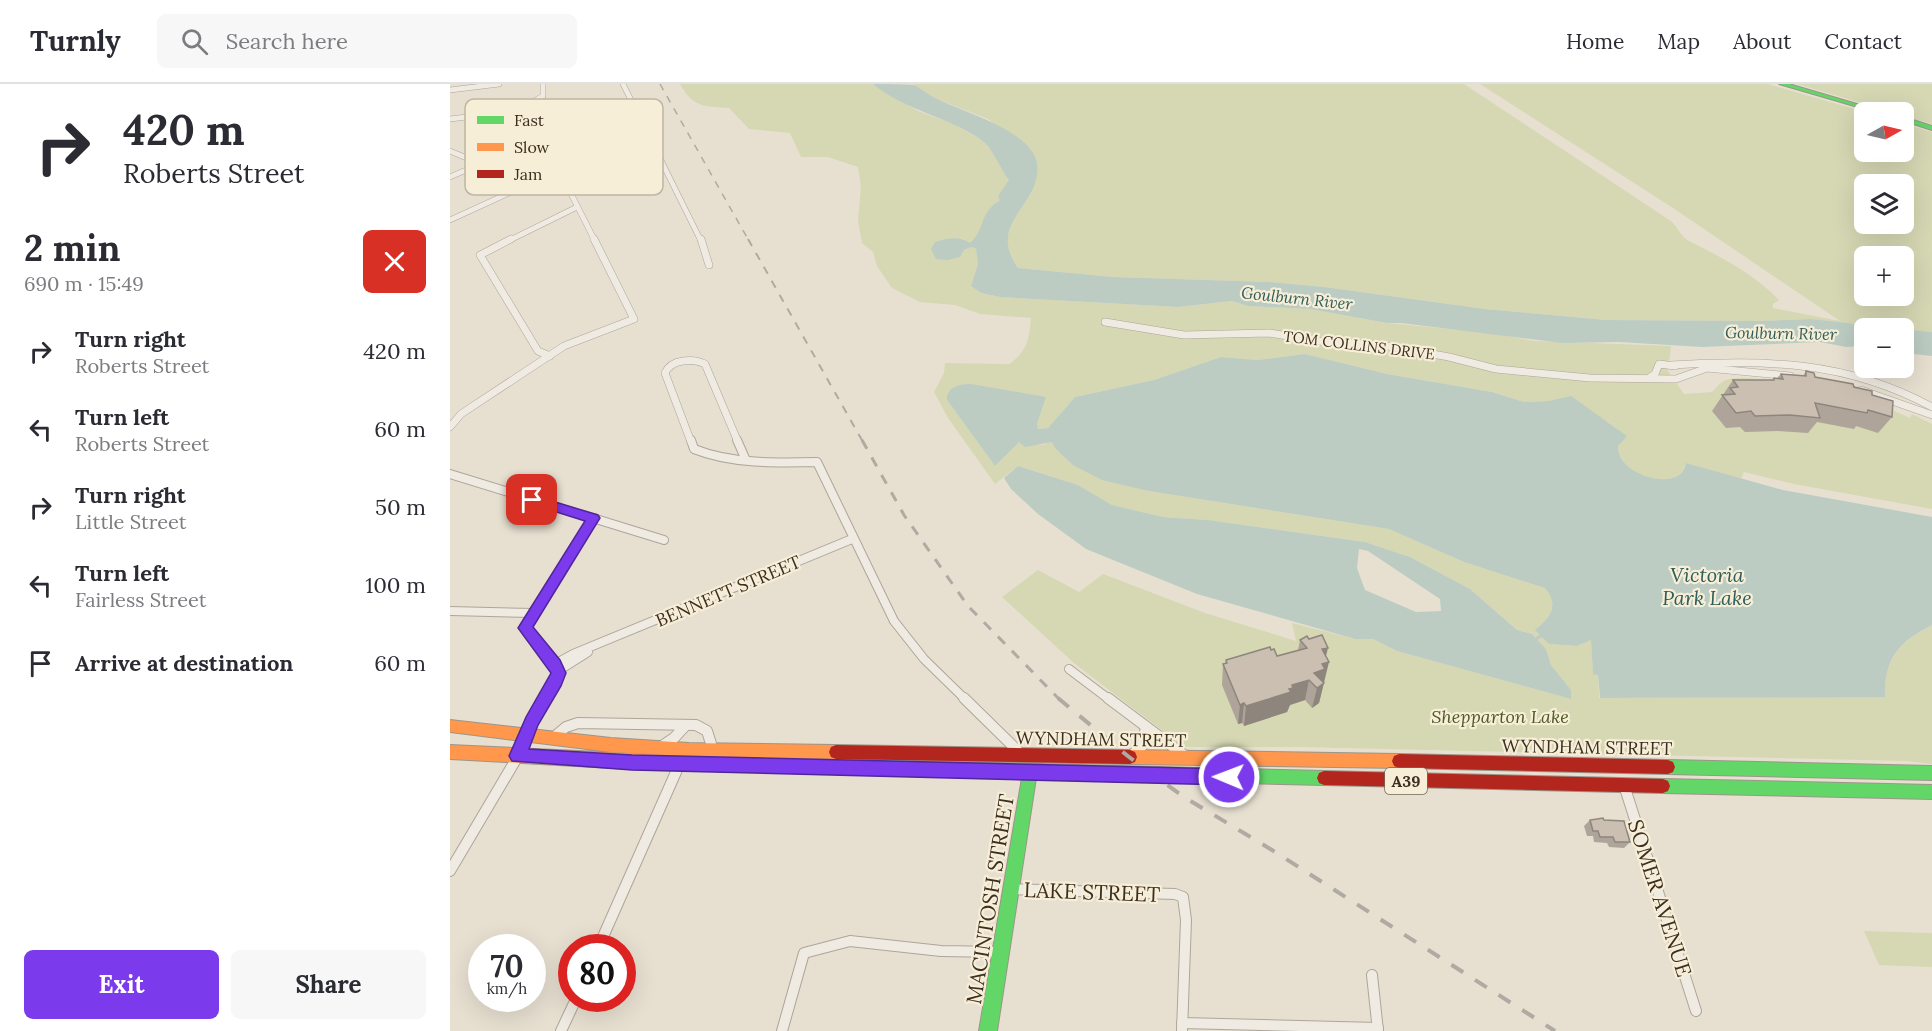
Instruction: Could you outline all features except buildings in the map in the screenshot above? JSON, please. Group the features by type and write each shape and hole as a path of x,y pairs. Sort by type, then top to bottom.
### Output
{"main road":[{"path":"1782,84 1854,104"},
{"path":"1914,122 1932,128"},
{"name":"WYNDHAM STREET","path":"450,726 659,748 713,750 1932,773"},
{"path":"518,756 528,733"},
{"name":"WYNDHAM STREET","path":"450,752 680,763 1932,792"},
{"path":"1023,756 1029,772"},
{"path":"1187,758 1187,776"},
{"path":"1228,759 1229,777"},
{"path":"1618,766 1624,785"},
{"name":"MACINTOSH STREET","path":"988,1031 1029,772"}],"street":[{"path":"450,90 499,84"},
{"path":"538,99 543,96 543,84"},
{"path":"623,84 630,99"},
{"path":"450,119 465,117"},
{"path":"450,151 465,157"},
{"path":"663,164 706,250 709,265"},
{"path":"450,177 465,171"},
{"path":"450,220 504,195"},
{"path":"450,427 461,414 550,356 588,335 634,319 571,195"},
{"path":"550,356 538,351 480,255 577,207"},
{"name":"TOM COLLINS DRIVE","path":"1105,322 1184,335 1269,333 1326,342 1382,345 1449,357 1502,370 1590,378 1681,376"},
{"path":"745,458 705,364 700,361 682,361 670,366 665,373 694,449 703,455 799,463 817,462 852,539 894,621 924,659 1023,756"},
{"path":"1648,378 1655,374 1659,364 1736,361 1798,366 1871,382 1904,393 1932,407"},
{"path":"1671,364 1679,369 1681,376 1701,369 1713,368 1794,376"},
{"path":"1656,370 1668,378"},
{"path":"1852,387 1932,416"},
{"path":"450,474 664,540"},
{"path":"528,733 531,722 556,681 556,668 525,628 594,518"},
{"name":"BENNETT STREET","path":"556,668 604,643 852,539"},
{"path":"450,611 533,613"},
{"path":"1069,669 1187,758"},
{"path":"554,738 566,727 578,723 686,725 706,728 711,737 713,750"},
{"path":"659,748 674,738 686,725"},
{"path":"1129,757 1142,746 1146,727"},
{"path":"450,871 518,756"},
{"path":"604,934 680,763"},
{"name":"SOMER AVENUE","path":"1624,785 1696,1011"},
{"name":"LAKE STREET","path":"1011,889 1163,894 1183,897 1186,920 1182,1027"},
{"path":"782,1031 804,953 850,941 941,951 1001,952"},
{"path":"1182,1027 1378,1030 1372,975"},
{"path":"561,1031 570,1012"}],"green space":[{"name":"Shepparton Lake","path":"680,84 873,84 918,111 953,124 982,140 1010,180 998,196 1001,199 991,209 975,239 970,244 961,238 960,257 964,250 972,247 976,249 978,264 971,286 981,293 1000,297 1178,307 1232,301 1248,306 1310,309 1387,323 1491,333 1534,341 1671,346 1668,371 1684,394 1712,392 1722,382 1730,379 1765,379 1890,409 1910,418 1912,414 1932,424 1932,509 1794,484 1744,472 1741,479 1686,463 1681,473 1672,478 1649,477 1638,473 1621,456 1618,446 1626,436 1608,422 1549,401 1524,402 1492,392 1387,374 1305,354 1257,360 1221,357 1154,380 1075,397 1048,428 1038,429 1037,424 1046,397 947,400 995,466 1019,441 1042,445 1053,441 1149,491 1389,529 1464,562 1546,588 1552,600 1551,611 1536,630 1549,644 1577,646 1591,640 1593,673 1598,675 1599,698 1885,696 1887,671 1896,653 1911,638 1932,625 1932,764 1907,761 1298,747 1184,747 1075,664 1002,597 1038,570 1079,592 1103,574 1205,613 1296,641 1292,623 1355,639 1373,639 1397,651 1571,699 1571,690 1551,665 1546,649 1532,634 1517,630 1470,589 1410,557 1365,542 1208,520 1163,517 1112,505 1078,485 1018,466 995,484 948,418 934,392 944,373 945,363 1010,364 1021,354 1026,344 1031,318 980,314 955,305 920,302 892,288 877,266 873,252 862,243 858,221 861,186 858,167 828,157 801,157 790,133 749,129 729,108 706,106 695,102"},
{"path":"913,84 1464,84 1671,221 1686,239 1748,274 1779,300 1773,304 1773,308 1840,321 1673,208 1480,84 1768,84 1854,109 1854,162 1914,162 1914,127 1932,132 1932,332 1914,330 1914,318 1854,318 1854,324 1811,319 1606,320 1485,309 1270,282 1113,277 1018,268 1009,254 1006,241 1012,221 1031,193 1031,150 988,119 937,99"},
{"path":"1797,84 1932,84 1932,124 1914,119 1914,102 1858,102"},
{"path":"1864,931 1932,933 1932,967 1879,965"}],"water":[{"name":"Goulburn River","path":"873,84 914,85 937,99 1010,132 1033,152 1037,164 1036,179 1032,192 1011,226 1008,238 1010,252 1018,268 1113,277 1270,282 1485,309 1606,320 1811,319 1854,324 1854,347 1820,342 1702,347 1619,342 1562,343 1387,323 1310,309 1248,306 1232,301 1178,307 1000,297 981,293 971,286 978,264 976,249 972,247 964,250 960,257 947,260 936,259 931,249 935,242 949,239 961,239 970,243 975,238 988,211 1000,200 998,196 1009,180 993,153 980,139 885,93"},
{"path":"1914,330 1932,332 1932,356 1914,354"},
{"name":"Victoria Park Lake","path":"1305,354 1387,374 1492,392 1524,402 1549,401 1571,396 1627,436 1618,446 1620,457 1638,473 1650,477 1674,478 1682,472 1686,463 1783,490 1932,517 1932,625 1902,645 1896,653 1887,672 1885,697 1600,698 1598,675 1593,674 1591,640 1577,646 1549,644 1535,630 1545,621 1551,611 1552,600 1545,588 1464,562 1389,529 1149,491 1102,480 1073,465 1055,448 1052,442 1025,447 1019,442 995,466 947,400 951,389 971,384 1046,397 1037,424 1038,429 1048,428 1075,397 1154,380 1221,357 1257,360"},
{"path":"1018,466 1078,485 1112,505 1163,517 1208,520 1365,542 1410,557 1470,589 1517,630 1532,634 1546,649 1551,665 1571,690 1571,699 1397,651 1373,639 1355,639 1197,594 1086,549 1038,514 1011,489 1004,478","holes":["1359,549 1368,551 1440,599 1441,611 1416,612 1365,590 1357,568"]}],"waterway":[{"path":"1536,639 1541,636"}],"railway":[{"path":"660,84 749,241"},
{"path":"748,239 863,442"},
{"path":"862,440 904,515 968,606 1058,698"},
{"path":"1058,698 1129,757 1184,797 1272,850 1555,1031"}],"traffic: fast":[{"path":"1782,84 1854,104"},
{"path":"1914,122 1932,128"},
{"path":"868,767 1324,778"},
{"path":"1668,767 1932,773"},
{"path":"988,1031 1030,772"},
{"path":"1663,786 1932,792"}],"traffic: slow":[{"path":"450,726 611,745 689,750 836,752"},
{"path":"450,752 631,762 868,767"},
{"path":"1130,757 1399,761"}],"traffic: jam":[{"path":"836,752 1130,757"},
{"path":"1399,761 1668,767"},
{"path":"1324,778 1663,786"}],"route":[{"path":"532,500 594,518 525,628 555,664 558,677 531,722 518,756 632,762 1229,777"}]}
